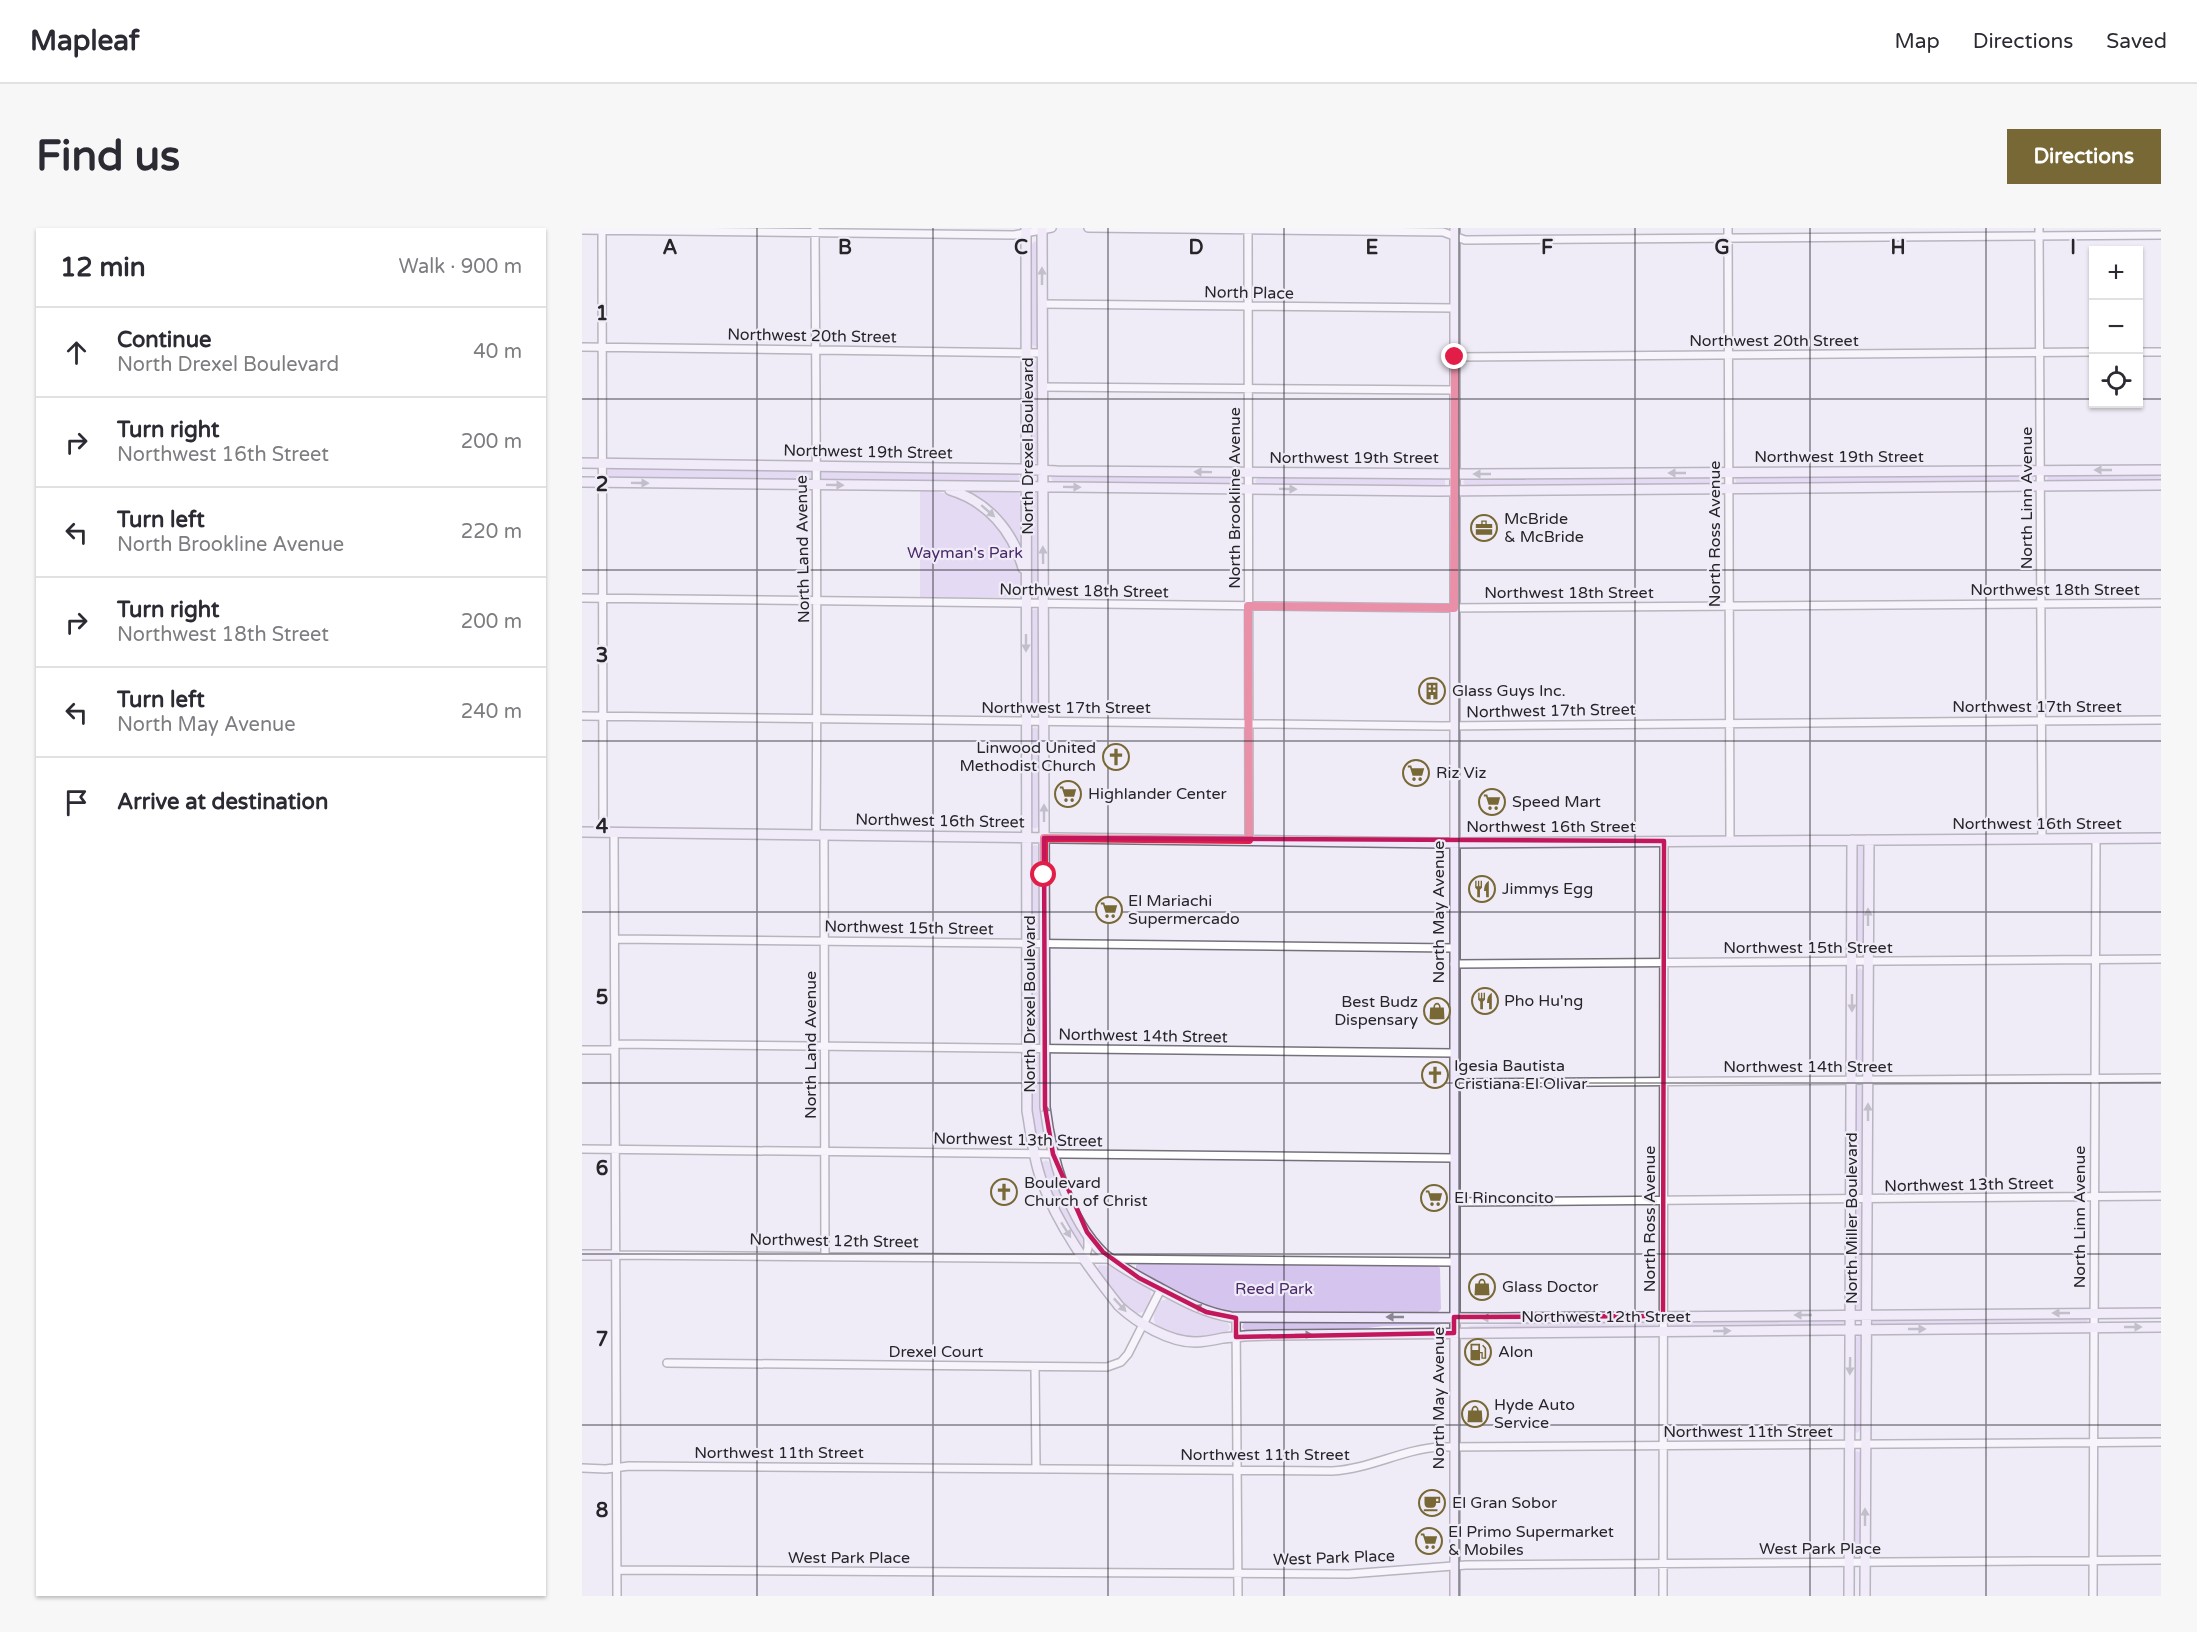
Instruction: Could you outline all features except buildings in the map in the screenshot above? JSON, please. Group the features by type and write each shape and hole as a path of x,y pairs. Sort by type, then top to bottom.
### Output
{"street":[{"path":"582,230 815,230 1014,236 1026,231 1052,228"},
{"path":"1088,228 1455,232 1466,240 2039,232 2161,235"},
{"name":"North Ross Avenue","path":"1728,228 1730,841"},
{"path":"602,229 603,832"},
{"name":"North Drexel Boulevard","path":"1042,229 1045,1107 1053,1154 1064,1188 1088,1233 1111,1259"},
{"name":"North Brookline Avenue","path":"1248,229 1249,840"},
{"name":"North Land Avenue","path":"815,230 815,484 820,835 824,941 825,1256"},
{"path":"1026,231 1027,1111 1034,1154 1041,1178 1055,1212 1085,1259"},
{"name":"North May Avenue","path":"1455,232 1455,1596"},
{"name":"North Linn Avenue","path":"2039,232 2042,839"},
{"name":"North Place","path":"1042,304 1455,308"},
{"name":"Northwest 20th Street","path":"582,347 1042,352"},
{"name":"Northwest 20th Street","path":"1455,357 2089,352"},
{"path":"2143,352 2161,352"},
{"path":"1042,387 1454,390"},
{"name":"Northwest 19th Street","path":"582,464 1454,474 2161,470"},
{"name":"Northwest 19th Street","path":"582,482 1454,490 2161,485"},
{"path":"936,486 962,494 985,507 994,516 1015,544 1026,578"},
{"name":"Northwest 18th Street","path":"582,598 1454,608 2161,603"},
{"name":"Northwest 17th Street","path":"582,716 1455,726 2161,720"},
{"name":"Northwest 16th Street","path":"582,832 1454,843 2161,838"},
{"path":"614,832 617,1596"},
{"name":"North Linn Avenue","path":"2093,1596 2096,839"},
{"name":"North Miller Boulevard","path":"1849,1596 1852,840"},
{"name":"North Miller Boulevard","path":"1865,1596 1869,840"},
{"name":"North Ross Avenue","path":"1663,1596 1664,841"},
{"name":"Northwest 15th Street","path":"615,939 1454,948"},
{"name":"Northwest 15th Street","path":"1454,964 2161,959"},
{"name":"Northwest 14th Street","path":"582,1050 615,1047 825,1046 1454,1053"},
{"name":"Northwest 14th Street","path":"1454,1083 2161,1078"},
{"name":"Northwest 13th Street","path":"582,1149 1454,1158"},
{"name":"Northwest 13th Street","path":"1454,1202 2161,1197"},
{"path":"1085,1259 1088,1233"},
{"name":"Northwest 12th Street","path":"582,1255 1454,1262"},
{"name":"Northwest 12th Street","path":"1085,1259 1119,1306 1129,1315 1183,1341 1236,1337 1454,1333 2161,1327"},
{"name":"Northwest 12th Street","path":"1111,1259 1119,1266 1206,1312 1236,1317 2161,1313"},
{"name":"Drexel Court","path":"667,1363 1107,1367 1117,1364 1128,1354 1161,1289"},
{"path":"1236,1317 1238,1596"},
{"path":"1035,1366 1036,1467"},
{"name":"Northwest 11th Street","path":"582,1468 1036,1467 1343,1470 1373,1465 1420,1449 1454,1447 2161,1442"},
{"name":"West Park Place","path":"617,1570 1349,1574 1455,1566 2161,1560"}],"highlighted area":[{"path":"1044,838 1664,841 1663,1316 1454,1317 1454,1333 1236,1337 1236,1318 1206,1312 1139,1278 1103,1252 1087,1232 1053,1154 1045,1107"}],"green space":[{"path":"1035,241 1038,246 1038,344 1036,347 1030,344 1031,245"},
{"path":"1033,359 1038,362 1038,460 1035,464 1031,460 1030,364"},
{"path":"611,468 809,470 812,472 812,479 809,482 610,480 608,470"},
{"path":"820,472 1016,472 1020,478 1017,484 822,482"},
{"path":"2161,473 2161,482 2051,483 2047,480 2048,475"},
{"path":"1053,474 1239,477 1242,481 1240,484 1054,483 1051,478"},
{"path":"2031,474 2034,479 2032,482 1737,484 1735,479 1736,477"},
{"path":"1259,476 1440,478 1445,480 1445,485 1443,487 1259,486 1255,481"},
{"path":"1720,476 1722,480 1720,485 1467,487 1463,482 1467,477"},
{"name":"Wayman's Park","path":"920,490 964,499 996,523 1010,543 1021,573 1021,591 1017,597 920,598"},
{"name":"Wayman's Park","path":"965,490 1019,493 1022,499 1021,548"},
{"path":"1034,492 1038,494 1040,594 1035,598 1030,595 1031,495"},
{"path":"1036,609 1039,612 1039,711 1034,715 1031,713 1030,611"},
{"path":"1036,727 1039,732 1040,825 1035,829 1030,825 1031,729"},
{"path":"1039,846 1040,849 1040,934 1035,938 1030,935 1031,847"},
{"path":"1856,847 1865,848 1864,951 1860,955 1855,950"},
{"path":"1034,950 1040,954 1040,1038 1035,1043 1031,1040 1031,952"},
{"path":"1860,968 1864,972 1864,1071 1859,1075 1855,1073 1856,971"},
{"path":"1034,1054 1039,1055 1040,1058 1040,1094 1046,1144 1041,1148 1037,1147 1032,1119 1030,1058"},
{"path":"1859,1085 1864,1087 1863,1193 1860,1195 1855,1191 1855,1089"},
{"path":"1046,1160 1051,1164 1065,1201 1086,1239 1085,1249 1071,1233 1058,1210 1041,1163"},
{"path":"1857,1204 1863,1206 1862,1308 1858,1309 1855,1307"},
{"name":"Reed Park","path":"1142,1263 1437,1266 1440,1268 1441,1309 1438,1312 1229,1313 1197,1304 1136,1270 1136,1265"},
{"path":"1099,1265 1111,1266 1150,1289 1152,1297 1145,1311 1137,1314 1120,1300 1097,1269"},
{"path":"1167,1299 1201,1315 1228,1323 1230,1328 1220,1335 1202,1338 1174,1333 1157,1326 1154,1314 1161,1301"},
{"path":"2085,1317 2088,1320 2085,1324 1875,1325 1872,1323 1874,1319"},
{"path":"1845,1319 1843,1326 1671,1327 1669,1323 1671,1321"},
{"path":"1400,1320 1435,1322 1441,1325 1384,1326 1351,1330 1245,1331 1242,1327 1244,1322"},
{"path":"1554,1321 1656,1321 1658,1324 1655,1327 1476,1329 1467,1326"},
{"path":"1862,1336 1862,1429 1857,1433 1854,1431 1854,1338"},
{"path":"1857,1451 1861,1453 1861,1553 1857,1555 1853,1553 1854,1453"}],"place":[{"name":"McBride & McBride","path":"1484,528"},
{"name":"Glass Guys Inc.","path":"1432,691"},
{"name":"Linwood United Methodist Church","path":"1116,757"},
{"name":"Riz Viz","path":"1416,773"},
{"name":"Highlander Center","path":"1068,794"},
{"name":"Speed Mart","path":"1492,802"},
{"name":"Jimmys Egg","path":"1482,889"},
{"name":"El Mariachi Supermercado","path":"1109,910"},
{"name":"Pho Hu'ng","path":"1485,1001"},
{"name":"Best Budz Dispensary","path":"1437,1011"},
{"name":"Igesia Bautista Cristiana El Olivar","path":"1435,1075"},
{"name":"Boulevard Church of Christ","path":"1004,1192"},
{"name":"El Rinconcito","path":"1434,1198"},
{"name":"Glass Doctor","path":"1482,1287"},
{"name":"Alon","path":"1478,1352"},
{"name":"Hyde Auto Service","path":"1475,1414"},
{"name":"El Gran Sobor","path":"1432,1503"},
{"name":"El Primo Supermarket & Mobiles","path":"1429,1541"}],"route":[{"path":"1044,875 1044,838 1249,840 1248,606 1454,608 1455,357"}]}
